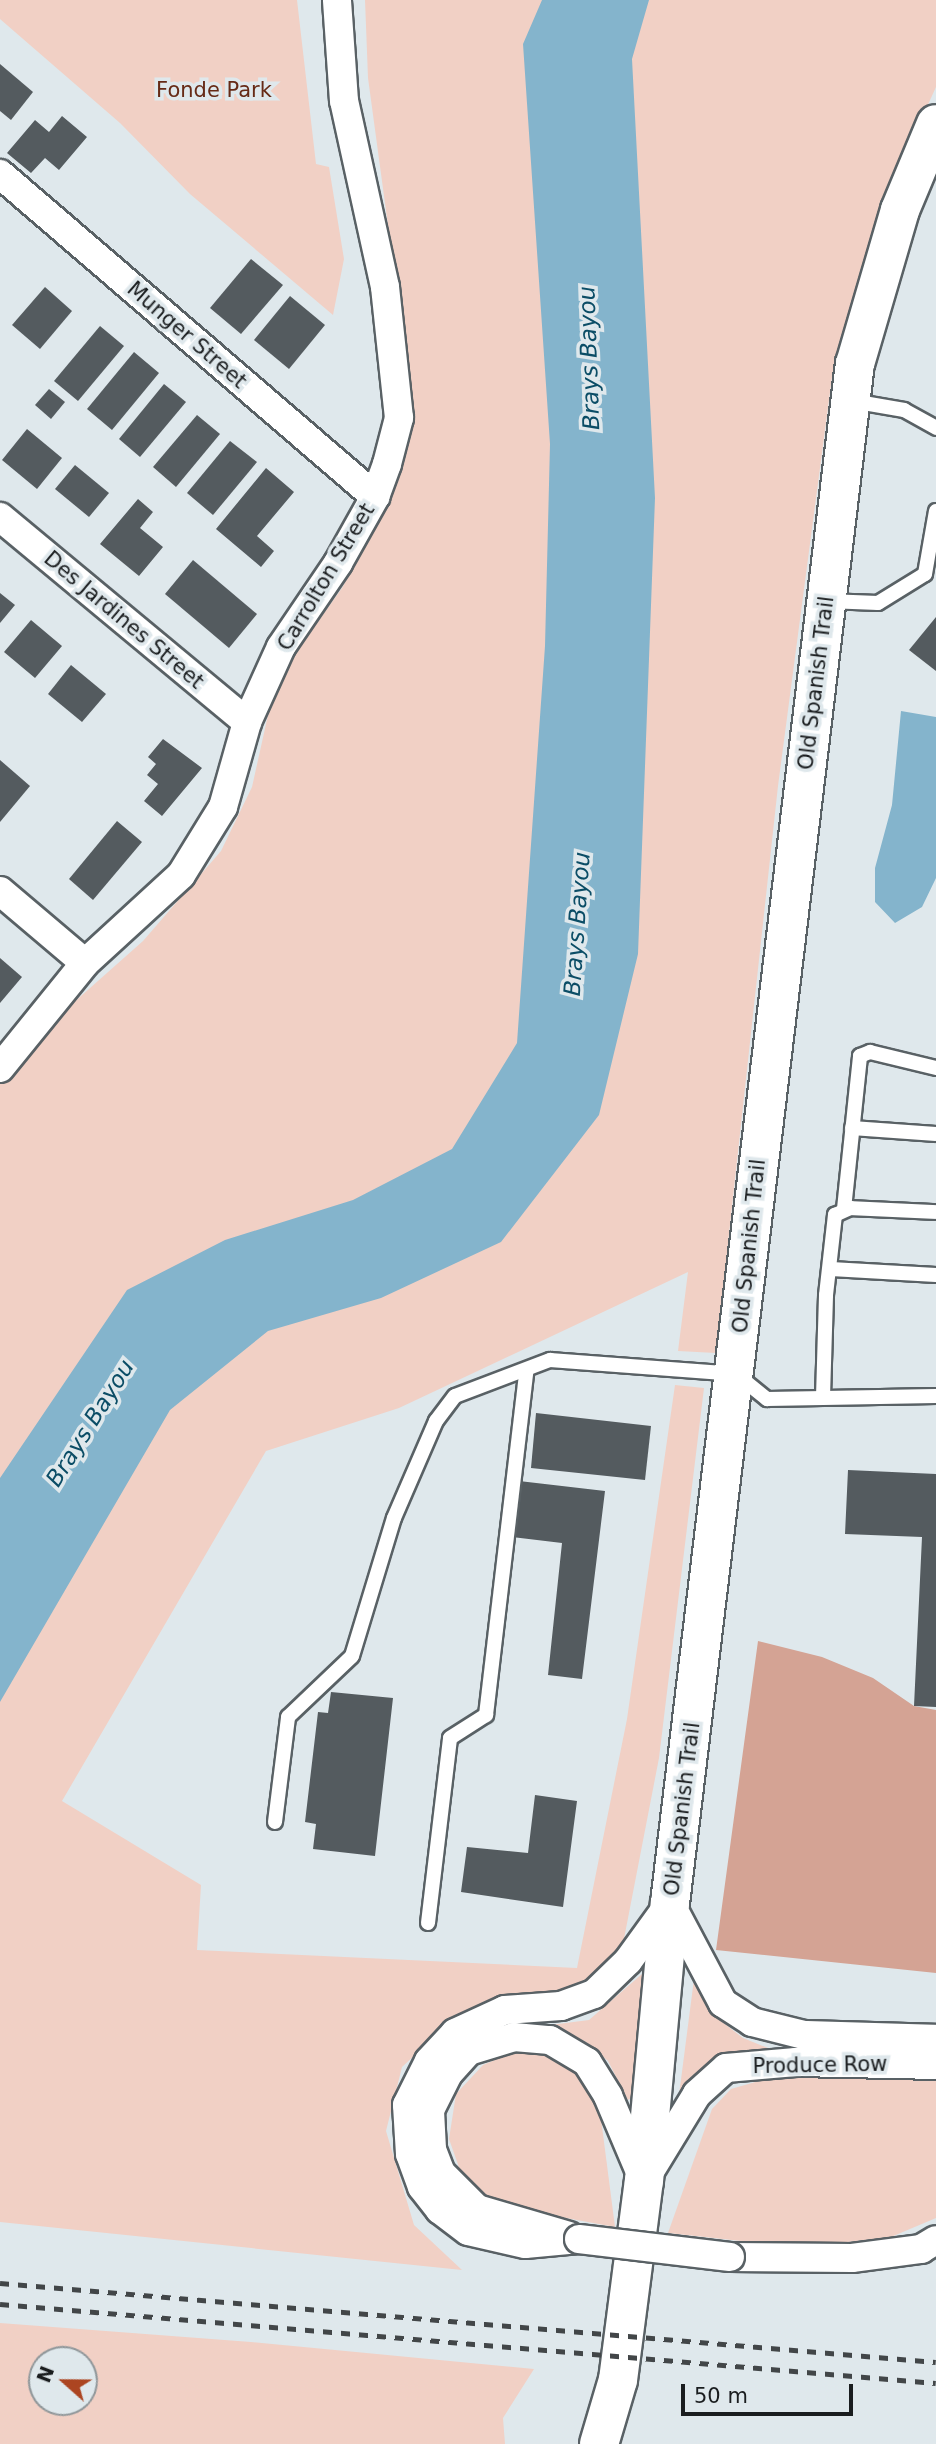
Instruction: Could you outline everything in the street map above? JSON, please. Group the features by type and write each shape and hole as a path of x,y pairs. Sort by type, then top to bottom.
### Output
{"main road":[{"name":"Old Spanish Trail","path":"599,2444 618,2380 643,2181 670,1903 736,1374 855,364 900,210 936,124"},
{"name":"Old Spanish Trail","path":"618,2380 627,2444"}],"street":[{"name":"Carrolton Street","path":"0,1068 85,963 181,875 223,807 247,722 281,648 338,563 375,497 399,418 384,287 344,101 337,0"},
{"name":"Munger Street","path":"0,174 375,497"},
{"name":"Des Jardines Street","path":"0,517 247,722"},
{"path":"0,891 85,963"},
{"path":"579,2239 525,2244 468,2231 440,2210 422,2187 410,2154 407,2105 429,2061 455,2033 505,2011 561,2006 594,1994 628,1961 670,1903"},
{"name":"Produce Row","path":"670,1903 723,2003 752,2022 804,2035 936,2039"},
{"path":"643,2181 608,2096 587,2062 550,2040 514,2037 469,2051 448,2074 430,2110 432,2149 441,2173 477,2209 579,2239 730,2257 852,2258 931,2246"},
{"name":"Produce Row","path":"643,2181 697,2094 726,2068 796,2062 936,2065"}],"lane":[{"path":"850,400 904,410 936,428"},
{"path":"826,600 878,603 925,574 936,511"},
{"path":"844,1209 860,1056 870,1052 936,1068"},
{"path":"852,1128 936,1134"},
{"path":"823,1397 826,1295 835,1215 844,1209 936,1212"},
{"path":"831,1269 936,1275"},
{"path":"275,1822 288,1717 352,1656 394,1518 436,1421 455,1396 550,1360 736,1374 767,1399 797,1402 823,1397 936,1396"},
{"path":"428,1923 450,1738 486,1715 526,1371"}],"green space":[{"name":"Fonde Park","path":"0,0 297,0 316,164 329,167 344,259 333,315 190,194 120,123 0,19"},
{"path":"365,0 936,0 936,87 879,212 832,377 778,786 716,1353 678,1351 688,1272 399,1408 266,1451 62,1801 201,1885 197,1950 577,1968 627,1719 675,1385 704,1388 659,1758 623,1944 605,1978 553,2002 498,1997 444,2028 402,2067 386,2131 414,2225 462,2270 0,2222 0,1048 63,1012 143,941 221,851 252,787 268,715 294,655 342,588 379,521 396,478 406,358 368,78"},
{"path":"642,1974 648,1975 633,2097 628,2100 608,2061 586,2042 550,2025 589,2020"},
{"path":"694,1979 717,2018 743,2038 768,2048 731,2054 684,2098 679,2095"},
{"path":"518,2050 554,2055 583,2073 600,2111 615,2227 528,2211 487,2198 461,2173 449,2139 456,2094 483,2065"},
{"path":"779,2075 936,2079 936,2218 891,2237 839,2243 768,2244 668,2233 712,2109 731,2089"},
{"path":"0,2323 251,2342 534,2369 503,2418 505,2444 0,2444"}],"shaded area":[{"path":"758,1641 822,1657 873,1678 914,1706 936,1710 936,1973 716,1950"}],"water":[{"name":"Brays Bayou","path":"542,0 649,0 632,59 655,498 638,954 599,1115 501,1242 381,1298 268,1331 170,1410 0,1702 0,1478 127,1290 225,1240 353,1200 452,1149 517,1043 545,646 550,444 523,44"},
{"path":"901,711 936,717 936,878 922,907 895,923 875,902 875,868 892,805"}],"building":[{"path":"0,64 33,92 11,120 0,111"},
{"path":"62,116 87,137 59,170 45,158 31,173 7,153 35,120 49,132"},
{"path":"251,259 283,285 241,334 210,308"},
{"path":"45,287 72,311 40,349 12,325"},
{"path":"290,296 325,325 289,369 254,340"},
{"path":"100,326 124,346 78,401 54,381"},
{"path":"134,352 159,373 112,430 87,409"},
{"path":"164,384 186,402 140,457 119,439"},
{"path":"49,389 65,402 51,419 35,405"},
{"path":"197,415 220,434 176,487 153,467"},
{"path":"27,429 62,458 37,489 2,460"},
{"path":"230,441 257,462 213,515 187,493"},
{"path":"75,465 109,493 89,517 55,489"},
{"path":"266,468 294,492 257,536 274,551 261,567 216,529"},
{"path":"138,499 153,512 140,528 163,547 139,576 100,544"},
{"path":"193,560 257,614 229,648 165,594"},
{"path":"0,593 15,605 0,623"},
{"path":"936,617 936,671 909,650"},
{"path":"31,620 62,646 35,678 4,652"},
{"path":"71,665 106,694 82,722 48,694"},
{"path":"163,739 202,768 162,816 144,801 158,784 147,775 156,764 148,757"},
{"path":"0,760 30,786 0,822"},
{"path":"117,821 142,842 93,900 69,879"},
{"path":"0,958 22,977 0,1003"},
{"path":"536,1413 651,1426 645,1480 531,1468"},
{"path":"848,1470 936,1474 936,1707 914,1706 922,1537 845,1534"},
{"path":"519,1481 605,1491 582,1679 548,1675 562,1543 512,1537"},
{"path":"331,1692 393,1698 375,1856 313,1849 316,1824 305,1822 318,1712 328,1713"},
{"path":"535,1795 577,1801 563,1907 461,1892 467,1847 528,1853"}],"railway":[{"path":"0,2283 936,2362"},
{"path":"0,2304 936,2383"}]}
